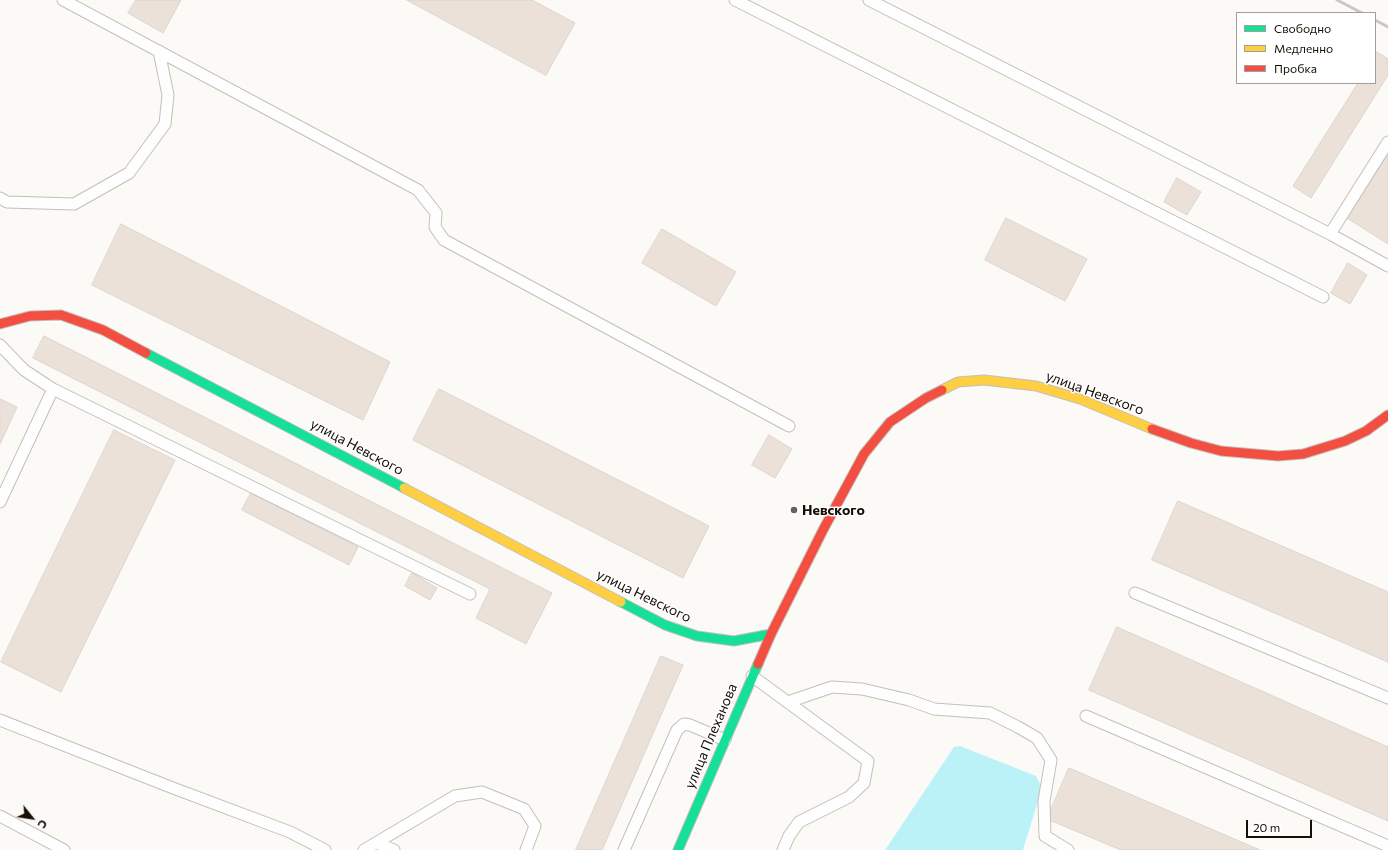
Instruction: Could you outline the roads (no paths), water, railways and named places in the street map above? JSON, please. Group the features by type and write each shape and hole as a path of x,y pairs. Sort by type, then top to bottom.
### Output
{"main road":[{"name":"улица Невского","path":"0,324 30,316 61,315 103,330 665,625 697,636 734,641 771,634 823,530 864,454 890,422 926,398 958,382 984,380 1036,386 1080,399 1146,427 1191,443 1221,451 1247,454 1278,456 1303,454 1345,441 1366,431 1388,415"},
{"name":"улица Плеханова","path":"678,850 771,634"}],"lane":[{"path":"63,0 418,190 436,213 435,227 444,240 789,426"},
{"path":"735,0 1323,297"},
{"path":"869,0 1330,234 1388,266"},
{"path":"0,198 7,202 74,204 130,173 165,124 168,94 159,51"},
{"path":"1330,234 1388,142"},
{"path":"0,345 24,370 53,389 470,594"},
{"path":"0,502 53,389"},
{"path":"1135,593 1388,698"},
{"path":"752,676 868,761 864,783 849,797 799,822 789,836 783,850"},
{"path":"788,702 832,686 862,689 909,700 934,709 990,713 1018,727 1037,738 1051,760 1044,801 1045,836 1068,850"},
{"path":"1086,716 1388,846"},
{"path":"0,720 290,832 325,850"},
{"path":"624,850 677,730 684,724 690,725 725,740"},
{"path":"364,850 455,796 482,792 524,808 536,826 526,850"},
{"path":"0,816 64,850"},
{"path":"376,843 394,850"}],"water":[{"path":"960,746 1036,776 1042,788 1023,850 885,850 954,747"}],"railway":[{"path":"1337,0 1360,12"},
{"path":"1376,21 1388,27"}],"place":[{"name":"Невского","path":"794,510"}]}
